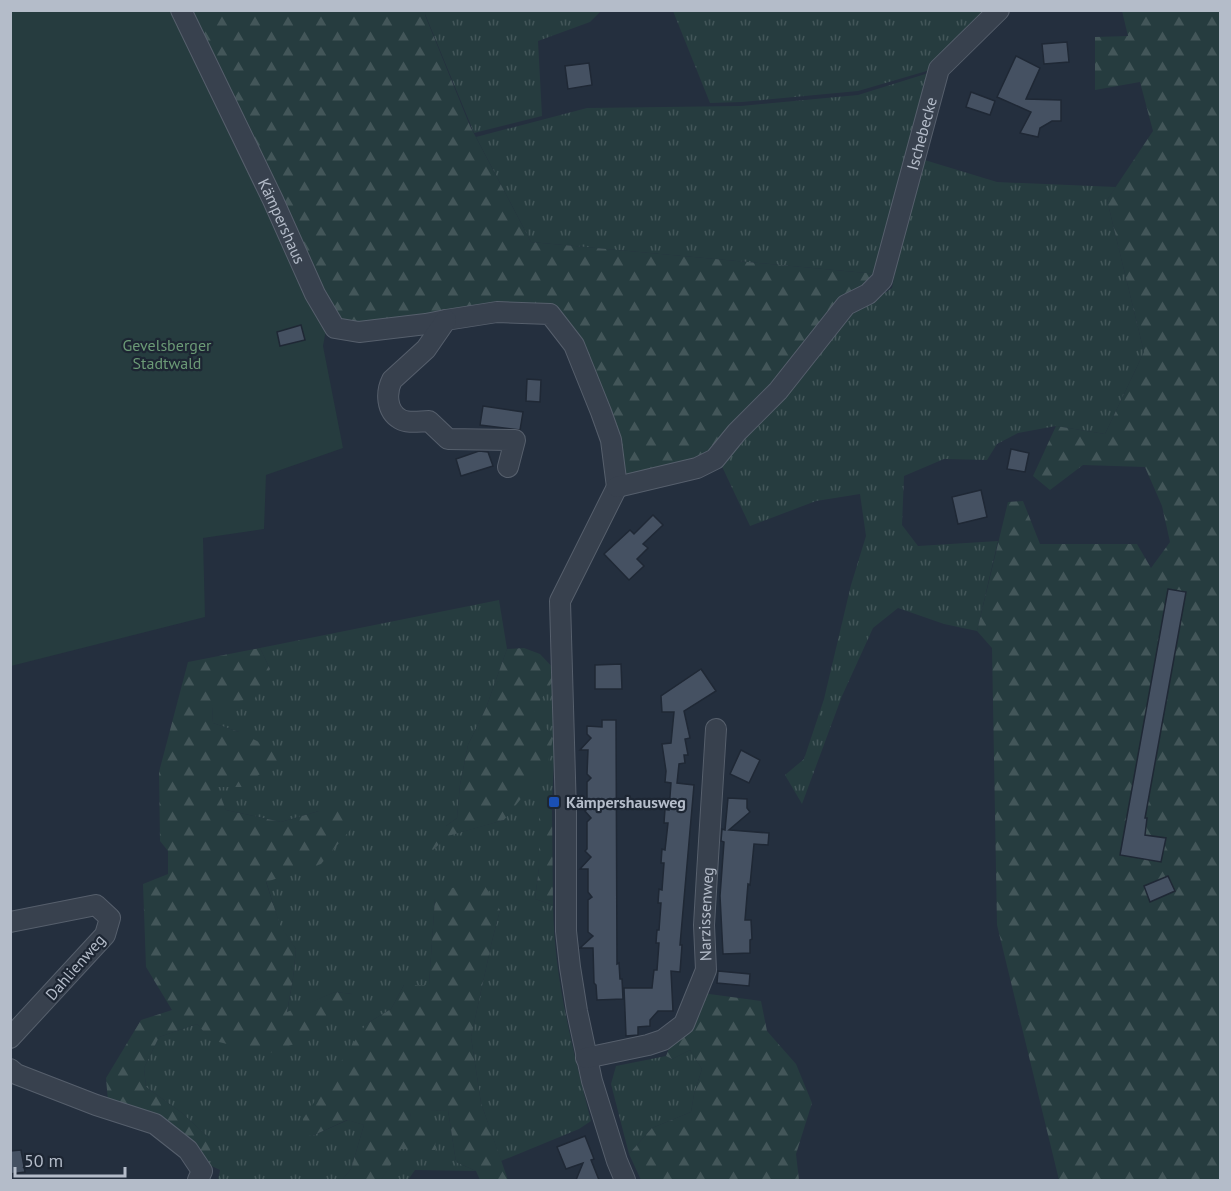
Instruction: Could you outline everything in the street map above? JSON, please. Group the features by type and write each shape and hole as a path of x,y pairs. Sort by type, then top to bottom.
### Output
{"street":[{"name":"Kämpershaus","path":"181,10 273,200 315,294 335,328 358,332 498,312 550,314 574,345 601,412 611,440 617,487"},
{"name":"Ischebecke","path":"617,487 697,468 715,459 778,391 846,305 868,294 882,280 939,69 999,10"},
{"path":"446,320 426,349 392,380 387,394 389,403 399,419 408,422 429,421 448,439 515,440 508,467"},
{"path":"617,487 560,601 566,813 566,931 570,967 586,1058 625,1180"},
{"name":"Narzissenweg","path":"586,1058 663,1040 684,1024 706,970 706,884 716,729"},
{"name":"Dahlienweg","path":"10,922 96,905 110,918 105,935 10,1038"},
{"path":"10,1069 16,1074 96,1106 155,1124 188,1150 202,1171 198,1180"}],"green space":[{"path":"426,10 601,11 590,22 538,41 542,116 474,133 425,14"},
{"path":"10,11 426,11 425,15 470,126 531,242 877,274 713,455 624,478 551,308 337,325"},
{"name":"Gevelsberger Stadtwald","path":"11,11 178,11 327,325 323,346 343,448 266,475 264,529 203,538 205,617 11,666"},
{"path":"673,11 996,11 937,68 858,91 710,103"},
{"path":"1122,11 1220,11 1220,1180 1059,1180 997,925 992,648 977,631 1008,502 1023,501 1040,544 1137,544 1151,568 1170,542 1162,506 1145,467 1083,465 1050,490 1033,476 1056,426 1105,434 1144,352 1107,200 1153,131 1140,82 1095,90 1095,37 1128,36"},
{"path":"935,71 877,274 531,242 476,137 587,108 741,106 858,95"},
{"path":"918,158 997,182 1116,187 1107,200 1144,352 1105,434 1056,426 1018,433 997,444 987,460 944,459 904,476 902,525 918,546 998,541 977,631 944,624 898,608 873,628 842,696 802,804 785,775 804,759 824,699 851,585 866,536 860,494 816,501 750,526 718,458 848,317 892,288"},
{"path":"499,600 507,649 486,708 468,745 460,785 457,818 446,826 433,850 447,836 504,820 553,738 533,710 558,673 552,803 550,806 539,808 539,868 535,899 553,905 561,987 571,1041 591,1121 579,1129 501,1161 481,1103 471,1037 500,910 435,898 429,985 404,985 391,1009 366,1024 312,1136 348,1120 364,1125 351,1169 342,1180 218,1180 220,1170 199,1160 209,1138 182,1113 146,1087 144,1068 159,1037 197,1024 212,1040 352,994 335,992 287,1013 296,949 280,926 266,881 319,811 281,822 226,810 216,787 239,732 213,723 212,706 270,669 260,648"},
{"path":"260,648 270,669 255,698 212,706 213,723 239,732 287,756 241,787 217,787 226,810 281,822 319,811 360,810 363,815 321,864 266,882 280,925 296,949 287,1012 335,992 352,994 340,1017 294,1044 267,1054 211,1040 197,1024 159,1037 144,1068 146,1087 182,1113 209,1138 211,1153 199,1160 181,1144 109,1113 106,1078 141,1020 172,1010 146,967 143,884 168,874 168,851 160,841 159,772 188,662"},
{"path":"524,648 540,654 558,673 534,710 553,738 547,766 504,820 448,836 433,850 425,845 432,823 446,826 457,818 460,785 468,745 486,708 507,649"},
{"path":"550,806 552,810 553,905 535,899 539,868 539,807"},
{"path":"483,883 500,910 471,1037 481,1103 508,1180 480,1180 476,1171 456,1162 448,1110 411,1112 410,1122 436,1132 435,1150 401,1149 381,1180 342,1180 351,1169 364,1125 347,1120 312,1136 302,1135 303,1119 366,1024 391,1009 404,985 429,985 435,898 445,889"},
{"path":"702,993 761,1001 767,1031 796,1064 812,1103 796,1154 799,1180 641,1180 629,1154 652,1128 691,1112 702,1069 690,1050 672,1059 666,1056 673,1039"},
{"path":"690,1050 702,1069 691,1112 652,1128 629,1154 611,1084 616,1066 666,1056 672,1059"},
{"path":"448,1110 456,1162 476,1171 415,1170 408,1180 381,1180 404,1139 411,1111"}],"building":[{"path":"1067,42 1069,62 1044,64 1042,44"},
{"path":"1016,56 1040,68 1026,99 1061,100 1061,121 1052,121 1040,128 1038,137 1020,133 1031,112 997,97"},
{"path":"589,63 592,85 568,89 565,66"},
{"path":"971,92 995,101 990,115 966,107"},
{"path":"301,325 305,340 280,346 277,332"},
{"path":"527,379 541,380 540,402 526,401"},
{"path":"483,406 523,412 520,430 480,425"},
{"path":"1011,449 1029,453 1025,472 1007,469"},
{"path":"479,451 488,452 493,466 461,476 456,459"},
{"path":"981,490 987,517 958,524 952,497"},
{"path":"653,515 663,525 643,544 648,548 637,559 644,566 629,580 604,554 630,530 634,534"},
{"path":"1168,589 1186,592 1145,818 1147,818 1145,835 1166,838 1161,862 1120,855"},
{"path":"621,664 622,689 595,689 595,665"},
{"path":"701,669 716,691 684,711 690,738 685,739 688,755 684,755 685,763 679,764 677,783 694,785 680,945 682,945 680,972 671,971 673,1011 658,1011 650,1020 650,1026 638,1027 638,1035 626,1036 624,988 652,988 654,970 657,970 659,943 656,943 661,903 658,903 659,889 662,890 664,863 661,863 662,849 665,850 668,823 664,823 665,809 669,810 671,783 665,782 666,771 662,744 671,743 674,712 662,712 661,696"},
{"path":"602,720 616,720 617,964 619,963 620,979 622,979 623,999 597,1000 593,948 580,948 593,936 588,932 588,900 592,897 588,892 588,869 580,869 591,857 585,851 587,849 587,822 591,818 585,811 587,809 587,782 591,778 587,774 588,750 580,750 591,738 587,734 587,726 602,727"},
{"path":"741,750 760,760 749,783 730,774"},
{"path":"728,798 747,799 747,808 750,812 729,830 769,833 768,845 754,844 745,920 751,920 750,953 723,954 720,896 724,842 721,841 722,829 725,830"},
{"path":"1168,876 1175,891 1150,902 1144,886"},
{"path":"718,971 750,974 749,986 717,983"},
{"path":"585,1136 599,1180 576,1180 583,1163 566,1169 557,1147"},
{"path":"21,1150 25,1172 10,1174 10,1151"}],"place":[{"name":"Kämpershausweg","path":"554,802"}]}
